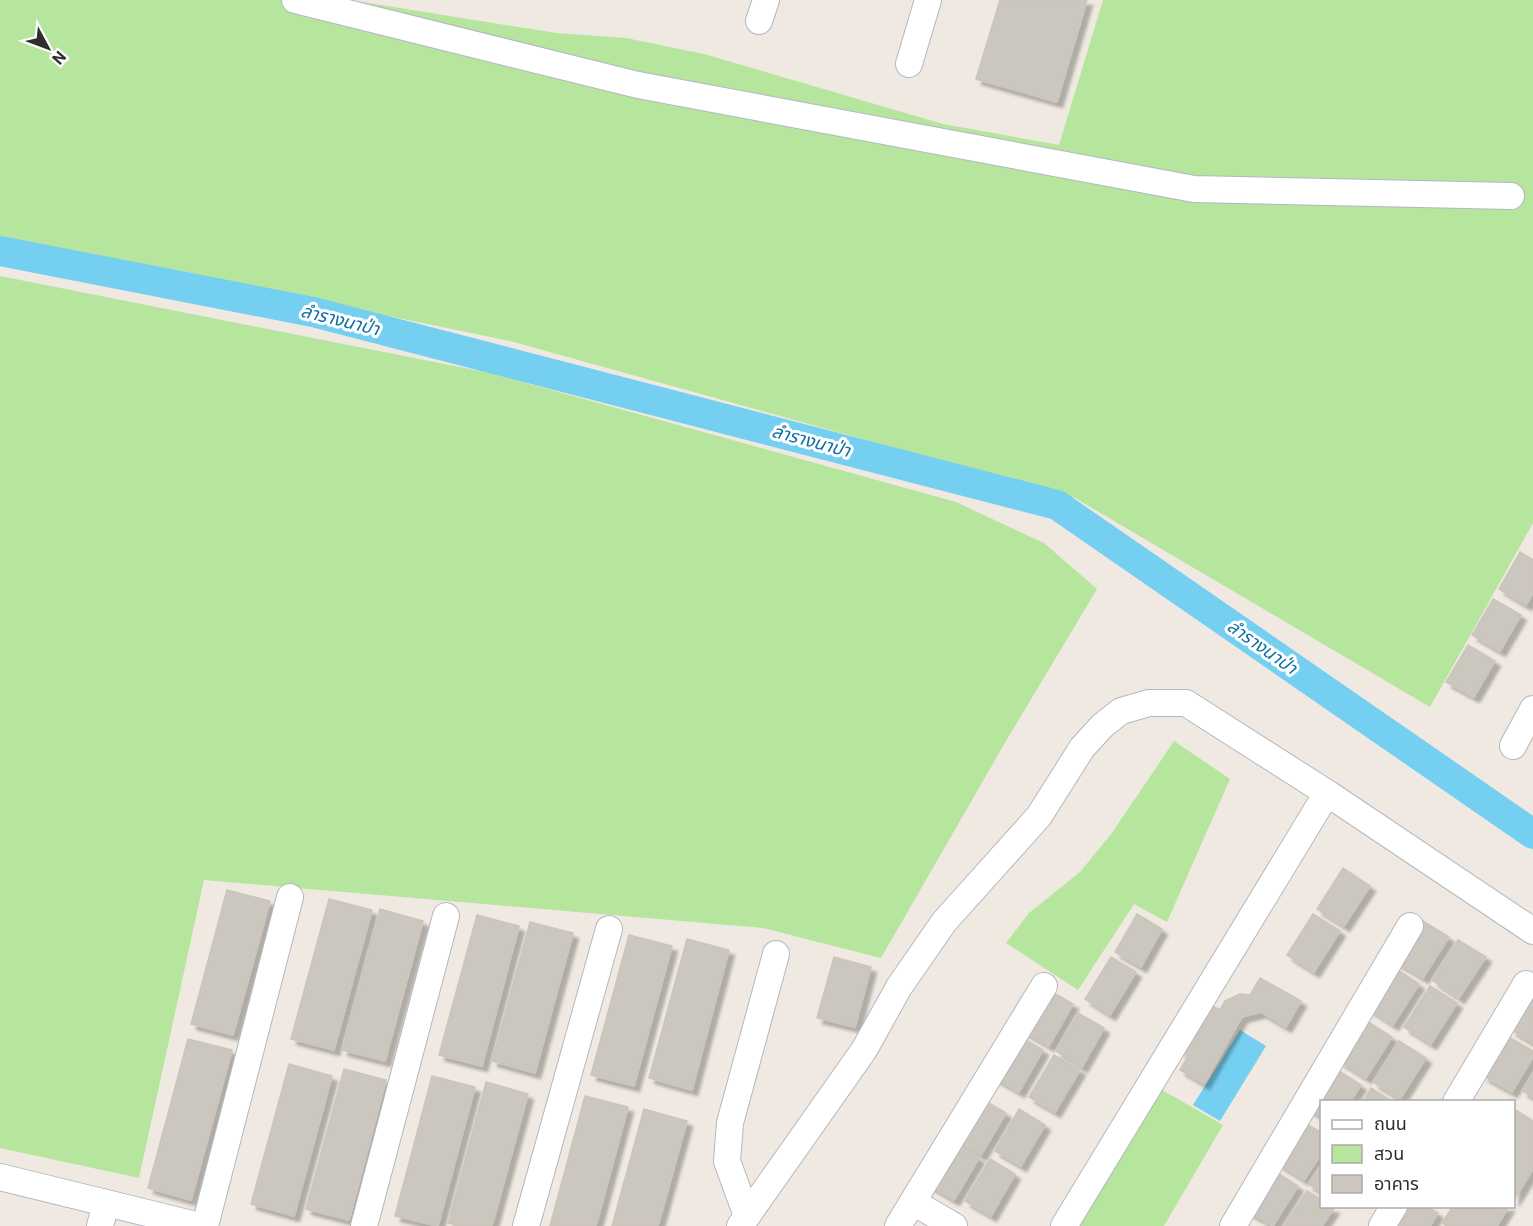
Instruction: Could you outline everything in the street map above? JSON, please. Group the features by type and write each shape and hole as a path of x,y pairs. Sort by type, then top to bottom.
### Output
{"street":[{"path":"296,0 638,85 1194,189 1512,196"},
{"path":"909,64 928,0"},
{"path":"743,1221 864,1050 899,987 944,922 1038,816 1082,748 1102,726 1121,711 1149,703 1186,703 1327,793 1533,931"},
{"path":"1513,746 1533,709"},
{"path":"1064,1226 1327,793"},
{"path":"205,1226 291,897"},
{"path":"364,1226 446,916"},
{"path":"1233,1226 1410,926"},
{"path":"526,1226 609,929"},
{"path":"743,1221 727,1161 730,1123 776,954"},
{"path":"1457,1100 1526,984"},
{"path":"898,1226 1044,986"},
{"path":"0,1177 103,1215 200,1226"},
{"path":"913,1202 954,1226"},
{"path":"1382,1226 1393,1208"}],"green space":[{"path":"0,0 350,0 556,33 626,38 704,54 943,124 1059,145 1103,0 1533,0 1533,523 1430,707 1075,498 510,341 0,236"},
{"path":"0,276 490,373 956,502 1044,543 1097,589 881,958 763,928 204,880 139,1178 0,1148"},
{"path":"1174,741 1230,779 1167,922 1134,904 1078,990 1006,943 1029,913 1080,872 1112,833"},
{"path":"1157,1087 1223,1125 1164,1226 1076,1226"}],"water":[{"path":"1240,1030 1266,1046 1220,1121 1193,1105"}],"building":[{"path":"1000,0 1087,0 1057,102 976,79"},
{"path":"1520,552 1533,560 1533,593 1526,605 1499,589"},
{"path":"1493,599 1521,615 1500,651 1472,635"},
{"path":"1468,645 1495,661 1474,697 1446,682"},
{"path":"1343,868 1370,886 1344,926 1317,909"},
{"path":"227,890 270,901 233,1035 191,1024"},
{"path":"329,899 372,910 334,1050 291,1039"},
{"path":"380,909 423,921 385,1061 342,1050"},
{"path":"1137,914 1162,929 1141,967 1115,952"},
{"path":"1313,914 1340,931 1314,972 1287,955"},
{"path":"477,915 519,926 482,1066 439,1055"},
{"path":"1421,920 1449,937 1423,978 1395,961"},
{"path":"530,922 573,933 535,1073 492,1061"},
{"path":"629,935 672,946 634,1086 591,1075"},
{"path":"687,939 729,950 692,1090 649,1078"},
{"path":"1458,940 1486,957 1459,998 1432,980"},
{"path":"834,957 871,967 855,1027 817,1018"},
{"path":"1111,957 1136,972 1110,1015 1085,999"},
{"path":"1392,966 1419,984 1393,1025 1366,1007"},
{"path":"1260,978 1301,1001 1286,1027 1261,1012 1242,1017 1204,1084 1180,1070 1188,1056 1180,1051 1207,1003 1220,1010 1225,1001 1240,994 1250,995"},
{"path":"1430,986 1457,1003 1431,1044 1404,1027"},
{"path":"1047,989 1073,1004 1049,1046 1023,1031"},
{"path":"1533,994 1533,1043 1511,1030"},
{"path":"1078,1013 1104,1028 1082,1067 1056,1051"},
{"path":"1365,1020 1392,1037 1366,1078 1339,1061"},
{"path":"1017,1035 1043,1050 1019,1092 993,1077"},
{"path":"1507,1036 1533,1051 1533,1057 1512,1092 1483,1076"},
{"path":"188,1039 232,1050 191,1200 148,1188"},
{"path":"1399,1041 1426,1058 1400,1099 1373,1082"},
{"path":"1054,1055 1080,1070 1055,1112 1029,1097"},
{"path":"289,1064 332,1076 294,1216 251,1204"},
{"path":"1334,1068 1361,1085 1351,1100 1320,1100 1320,1116 1308,1109"},
{"path":"344,1069 386,1080 349,1220 306,1209"},
{"path":"1533,1074 1533,1097 1522,1091"},
{"path":"432,1076 475,1087 438,1226 395,1216"},
{"path":"486,1082 528,1094 492,1226 461,1226 448,1223"},
{"path":"1371,1088 1390,1100 1364,1100"},
{"path":"585,1096 628,1107 596,1226 550,1226"},
{"path":"980,1098 1006,1113 981,1155 955,1140"},
{"path":"644,1109 687,1121 658,1226 612,1226"},
{"path":"1019,1109 1045,1125 1021,1166 995,1151"},
{"path":"1515,1110 1533,1121 1533,1169 1515,1198"},
{"path":"1303,1122 1320,1132 1320,1156 1304,1180 1277,1163"},
{"path":"953,1143 979,1158 954,1200 928,1185"},
{"path":"990,1159 1015,1174 991,1216 965,1201"},
{"path":"1320,1166 1320,1191 1308,1184"},
{"path":"1271,1169 1298,1186 1273,1226 1245,1210"},
{"path":"1307,1191 1320,1199 1320,1208 1334,1208 1322,1226 1284,1226"},
{"path":"1403,1208 1429,1208 1438,1213 1430,1226 1392,1226"},
{"path":"1452,1208 1508,1208 1497,1226 1447,1226 1442,1223"}],"waterway":[{"name":"ลำรางนาป่า","path":"0,251 313,312 1057,505 1533,834"}]}
